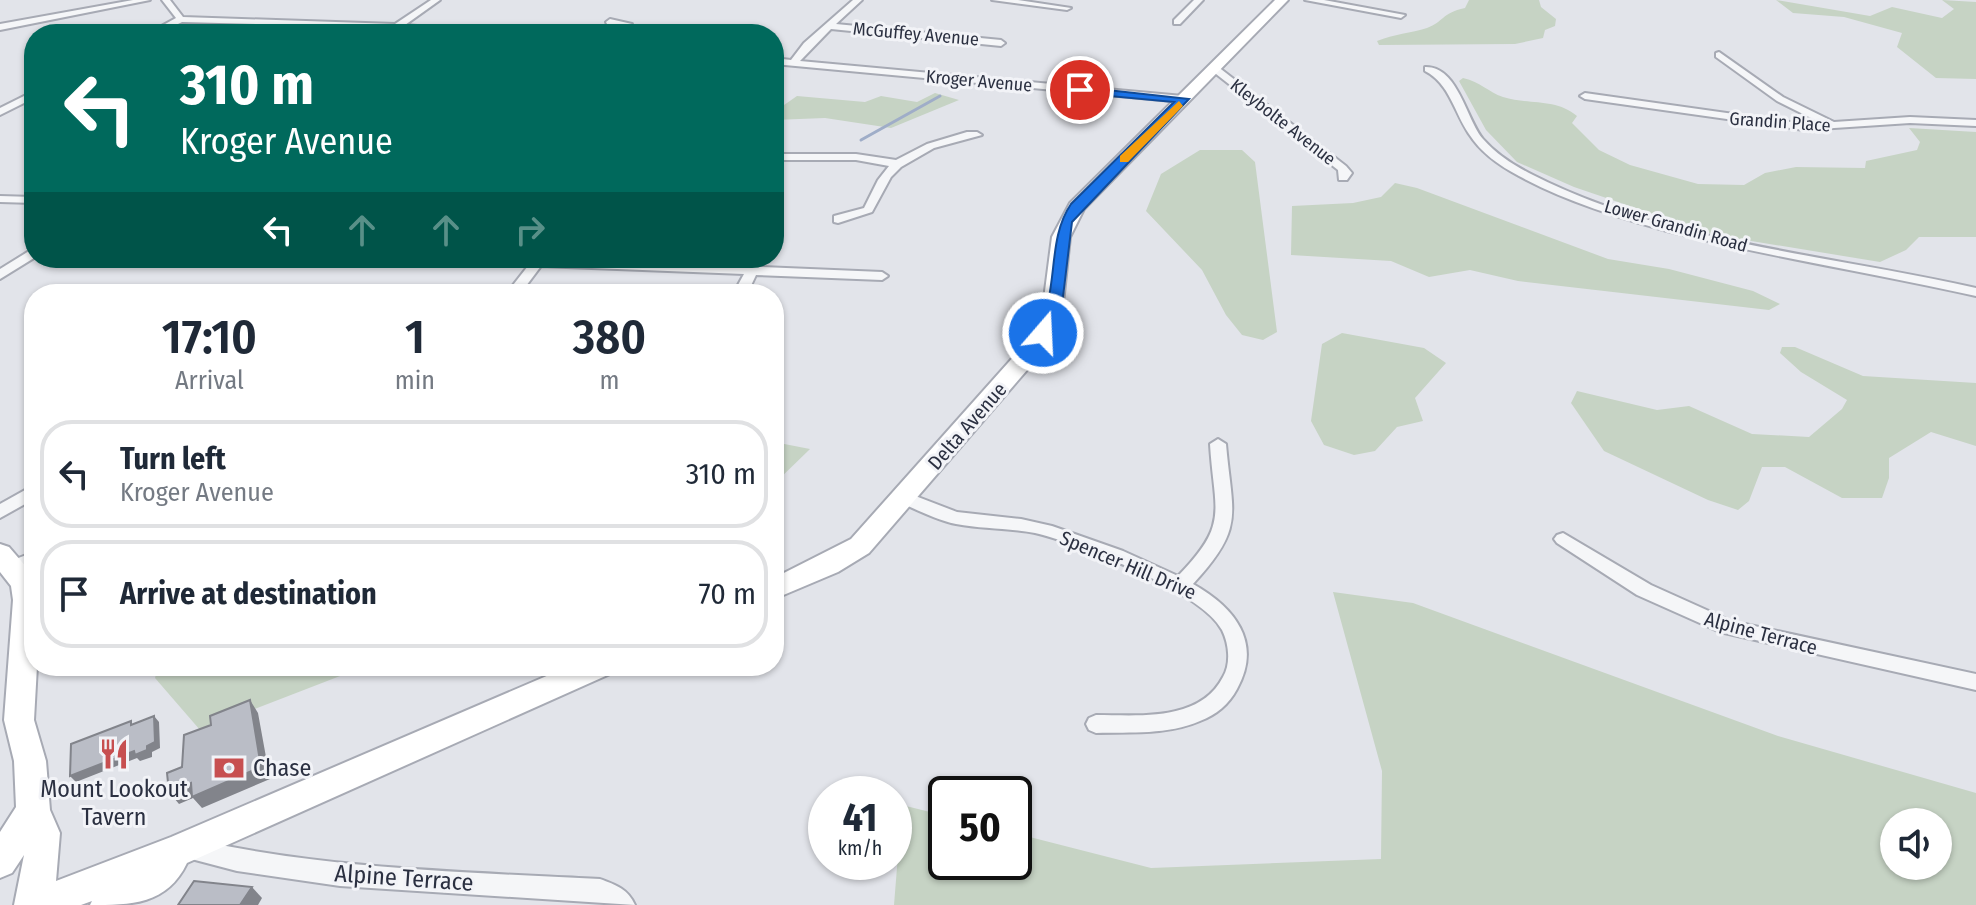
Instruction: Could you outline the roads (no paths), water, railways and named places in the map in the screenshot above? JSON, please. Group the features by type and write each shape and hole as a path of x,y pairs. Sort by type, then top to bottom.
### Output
{"main road":[{"name":"Delta Avenue","path":"784,585 828,565 860,546 1032,350 1051,322 1061,237 1076,207 1282,0"},
{"path":"16,560 24,583"},
{"path":"24,645 19,720 30,761 33,810 43,833 35,905"},
{"path":"35,905 183,848 577,676"},
{"path":"0,862 33,810"},
{"path":"108,905 160,873 183,848"}],"street":[{"path":"0,27 146,0"},
{"path":"166,0 181,19"},
{"path":"401,24 436,0"},
{"path":"793,63 858,0"},
{"path":"996,0 1066,4"},
{"path":"1177,22 1199,0"},
{"path":"1309,0 1401,15"},
{"path":"171,24 181,19 336,24"},
{"path":"610,22 620,24"},
{"name":"McGuffey Avenue","path":"831,26 1001,43"},
{"path":"1719,55 1796,109 1839,126"},
{"name":"Kroger Avenue","path":"784,62 1183,99"},
{"name":"Kleybolte Avenue","path":"1214,68 1342,168 1346,173 1343,178"},
{"name":"Lower Grandin Road","path":"1428,69 1443,76 1478,141 1503,161 1540,182 1714,240 1871,268 1976,292"},
{"name":"Grandin Place","path":"1585,96 1716,117 1804,127 1898,120 1976,123"},
{"path":"0,112 24,99"},
{"path":"838,219 868,210 888,173 898,164 955,135 977,135"},
{"path":"784,157 843,157 898,164"},
{"path":"0,199 24,200"},
{"path":"0,275 24,259"},
{"path":"521,284 534,268"},
{"path":"694,268 882,276"},
{"path":"745,284 752,271"},
{"path":"1182,584 1213,553 1226,525 1218,444"},
{"path":"0,512 24,497"},
{"name":"Spencer Hill Drive","path":"905,498 943,515 1044,529 1182,584 1214,606 1235,637 1237,668 1231,685 1220,700 1185,719 1165,723 1096,724"},
{"name":"Alpine Terrace","path":"1563,539 1644,590 1727,627 1976,682"},
{"name":"Alpine Terrace","path":"183,848 231,860 307,871 600,890 613,895 623,905"}],"waterway":[{"path":"861,140 940,96"}],"place":[{"name":"Mount Lookout Tavern","path":"114,754"},
{"name":"Chase","path":"229,768"}]}
